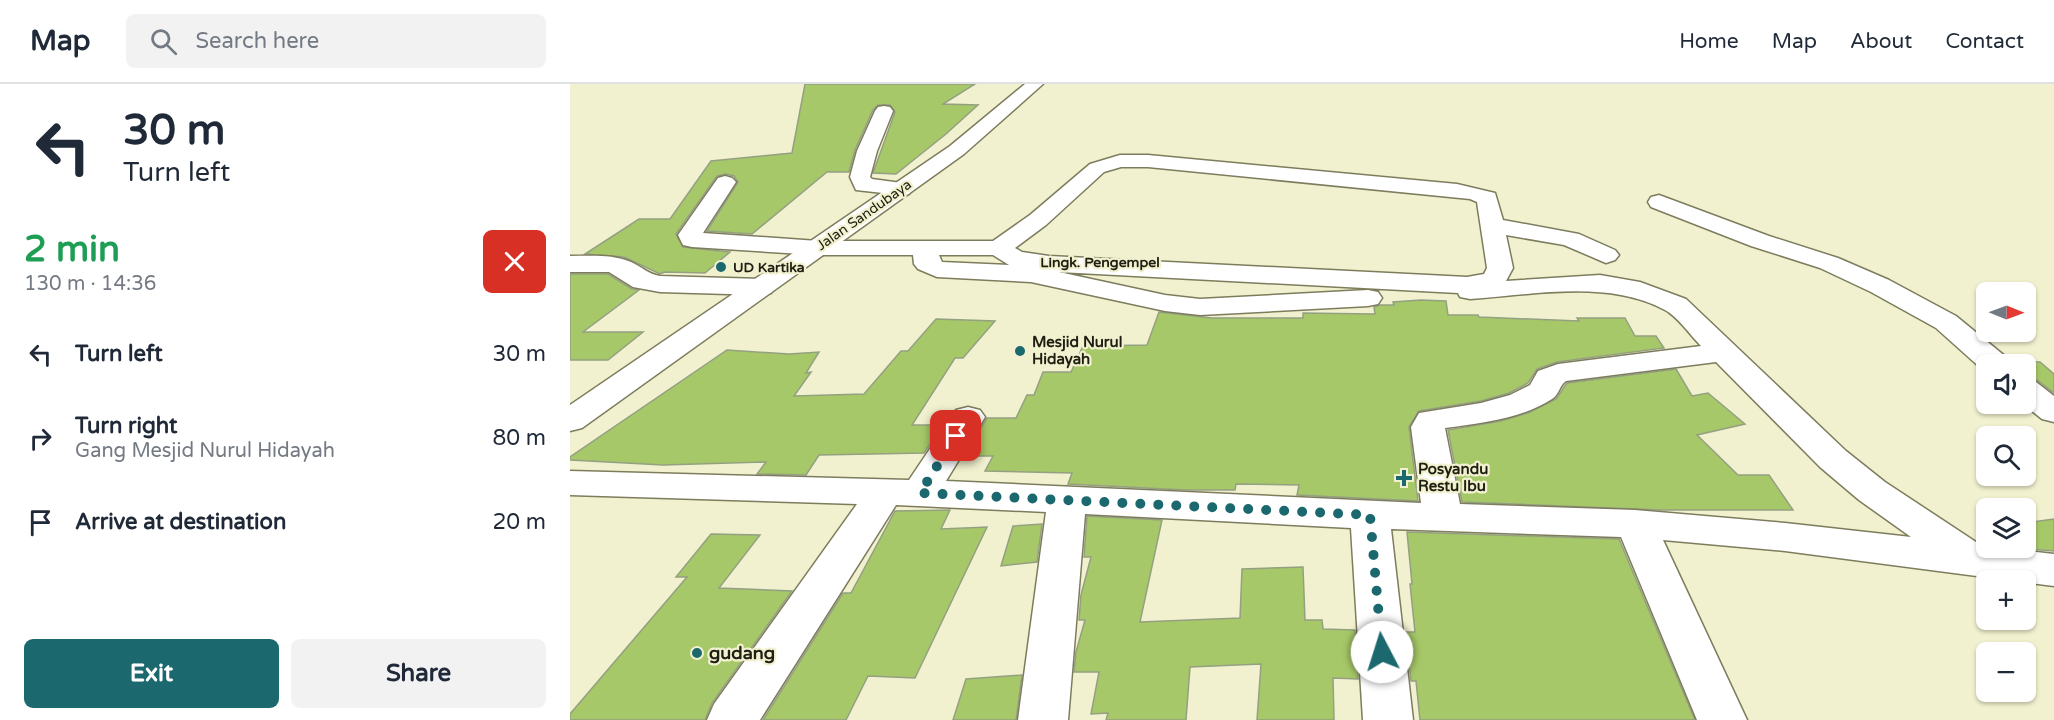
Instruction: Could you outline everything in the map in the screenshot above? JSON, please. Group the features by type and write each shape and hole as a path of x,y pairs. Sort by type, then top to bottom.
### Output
{"main road":[{"name":"Jalan Sandubaya","path":"570,421 957,150 1035,84"},
{"path":"884,111 867,151 860,177 864,185 901,189"},
{"path":"725,182 690,235 692,240 818,248 999,248 1015,259 1049,264 1467,285 1493,280 1500,268 1487,198 1475,193 1148,161 1120,161 1097,168 1038,220 999,248"},
{"path":"1659,202 1760,241 1829,262 1880,286 1946,322 1983,354"},
{"path":"1492,225 1570,239 1606,255"},
{"path":"919,247 927,264 937,269 1031,274 1165,303 1200,308 1591,283 1619,285 1648,292 1676,305 1712,354 1833,459 1872,491 1974,560"},
{"path":"570,264 611,264 623,268 642,281 660,284 762,287"},
{"path":"1443,517 1428,427 1431,420 1483,413 1522,402 1543,391 1549,378 1558,373 1712,354"},
{"path":"2036,398 2054,412"},
{"path":"732,720 902,493 968,417"},
{"path":"570,483 760,487 1370,515 1635,524 1785,537 2038,567"},
{"path":"1043,720 1067,501"},
{"path":"1370,515 1389,720"},
{"path":"1635,524 1722,720"}],"building":[{"path":"805,84 975,84 943,104 978,105 896,174 873,173 895,112 890,105 878,105 873,110 855,150 849,172 827,172 752,234 707,231 738,182 734,176 726,174 717,176 676,234 683,247 730,252 705,273 665,272 660,274 624,257 585,254 639,219 670,219 711,161 792,153"},
{"path":"570,274 608,274 632,289 639,290 583,332 643,332 608,360 570,360"},
{"path":"1421,300 1446,301 1448,315 1579,321 1577,318 1625,318 1635,336 1656,336 1664,348 1557,362 1537,369 1528,383 1509,393 1481,401 1419,411 1409,427 1418,501 1297,495 1299,485 1236,484 1235,490 1185,490 1068,484 1072,473 985,471 993,456 964,456 987,418 1016,418 1027,395 1034,395 1043,372 1071,372 1083,346 1147,345 1159,312 1212,318 1303,318 1303,313 1375,314 1374,307 1380,305"},
{"path":"936,319 995,321 963,358 955,358 912,425 943,425 924,453 819,455 806,475 757,474 766,462 663,465 570,460 570,457 727,350 789,354 819,352 806,373 811,372 794,396 864,394 901,351 908,351"},
{"path":"2036,362 2040,362 2054,374 2054,393 2037,380"},
{"path":"1676,369 1692,396 1708,393 1745,424 1697,435 1738,475 1769,475 1793,510 1660,510 1462,502 1448,430 1501,421 1528,413 1556,399 1567,383"},
{"path":"950,510 941,529 987,527 915,678 868,676 846,720 763,720 843,593 851,593 895,511"},
{"path":"1087,516 1162,520 1140,622 1240,618 1242,569 1303,567 1305,620 1322,620 1323,629 1355,630 1358,679 1333,678 1334,720 1257,720 1261,664 1190,667 1186,720 1106,720 1108,713 1091,714 1099,672 1074,672 1076,652 1085,620 1079,620 1081,595 1091,557 1084,557"},
{"path":"2054,519 2054,551 2036,550 2036,521"},
{"path":"1042,524 1037,562 1001,566 1013,526"},
{"path":"1407,532 1619,539 1695,720 1420,720 1416,681 1411,681 1405,632 1415,632"},
{"name":"gudang","path":"711,534 760,535 719,588 792,591 712,703 705,720 570,720 570,714 687,577 676,577"},
{"path":"1022,675 1016,720 953,720 966,679"}],"place":[{"name":"UD Kartika","path":"721,267"},
{"name":"Mesjid Nurul Hidayah","path":"1020,351"},
{"name":"Posyandu Restu Ibu","path":"1404,478"},
{"name":"gudang","path":"697,653"}],"district":[{"name":"Lingk. Pengempel","path":"1100,262"}],"route":[{"path":"956,436 920,493 1370,515 1382,652"}]}
